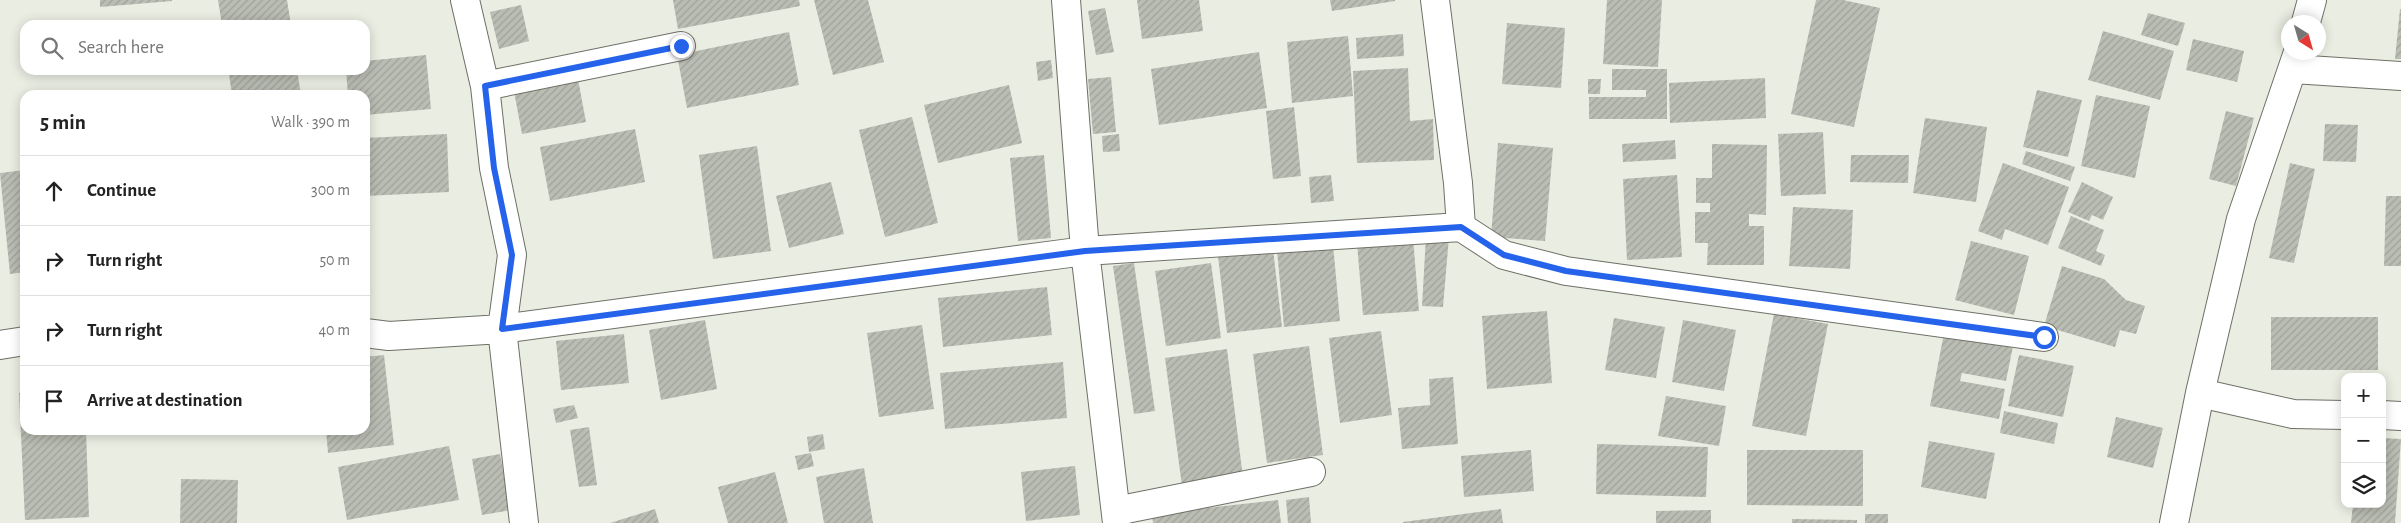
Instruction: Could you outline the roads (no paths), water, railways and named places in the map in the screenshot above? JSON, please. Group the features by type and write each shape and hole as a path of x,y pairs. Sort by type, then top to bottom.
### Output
{"street":[{"path":"465,0 485,86 494,168 512,255 502,329 524,523"},
{"path":"1066,0 1085,251 1117,517 1311,472"},
{"path":"1435,0 1458,183 1461,227"},
{"path":"2308,15 2312,0"},
{"path":"485,86 681,46"},
{"path":"2174,523 2200,393 2241,219 2296,61 2401,76"},
{"path":"370,334 390,336 502,329 1085,251 1461,227 1504,255 1566,271 2044,337"},
{"path":"0,345 20,342"},
{"path":"2200,393 2293,414 2341,415"},
{"path":"2386,415 2401,416"}]}
